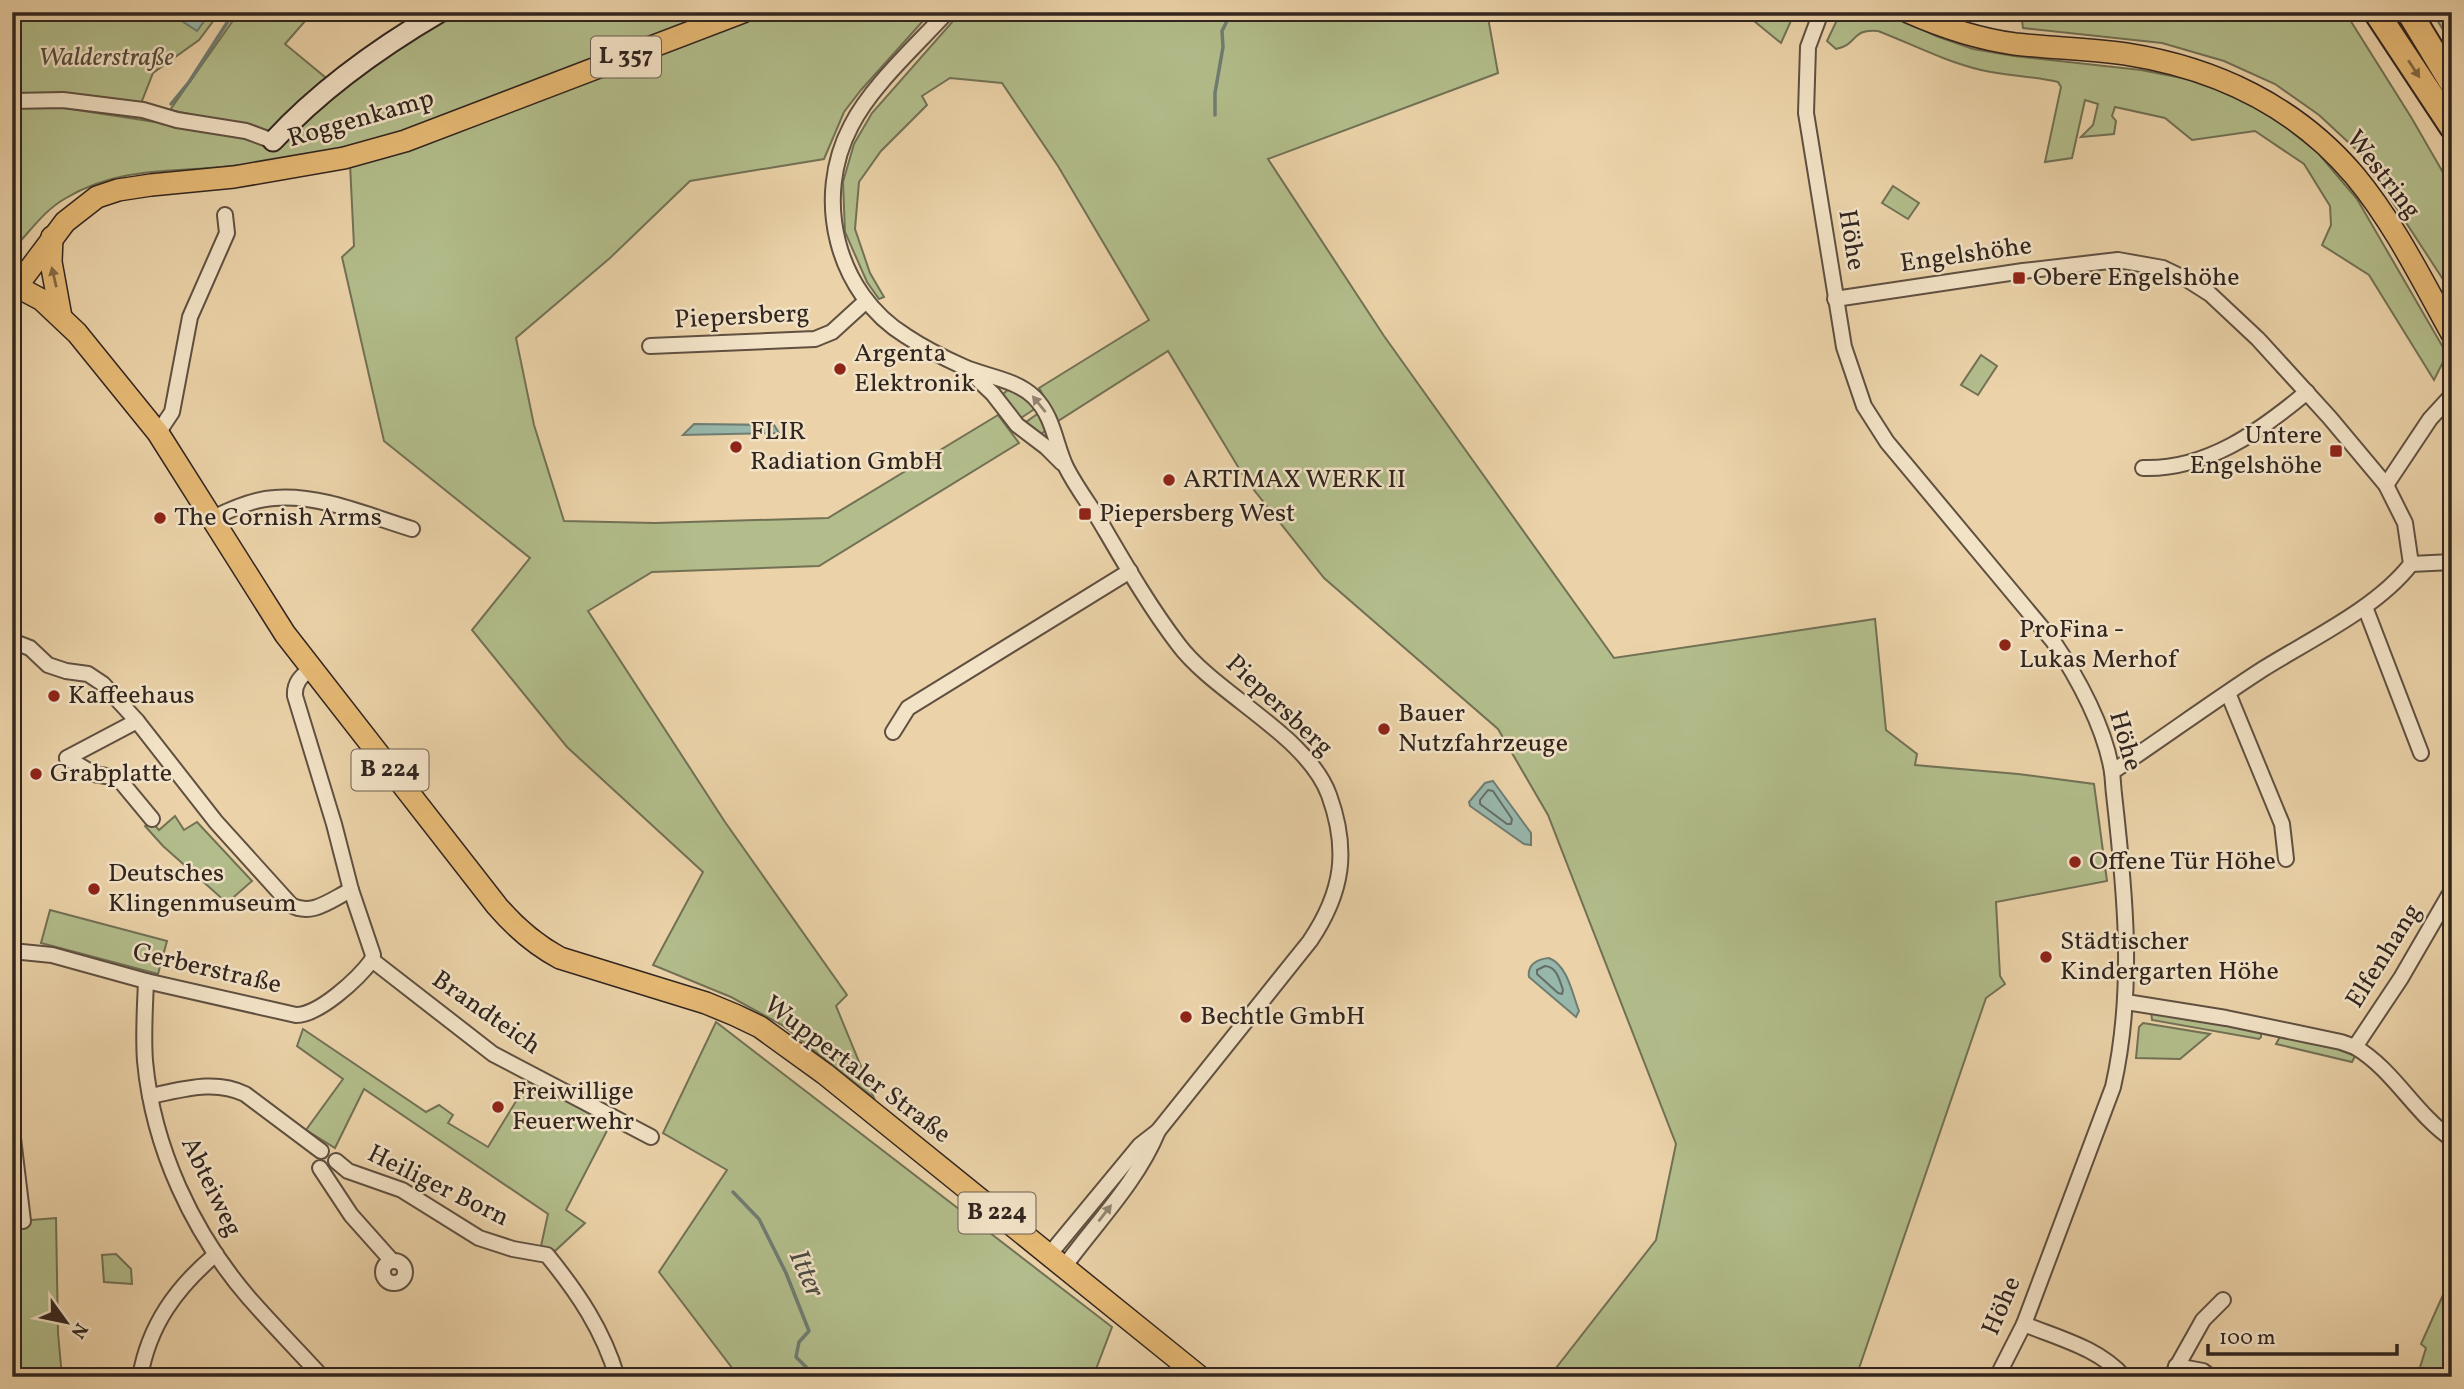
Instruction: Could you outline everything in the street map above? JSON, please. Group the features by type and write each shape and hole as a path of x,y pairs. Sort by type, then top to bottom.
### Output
{"highway":[{"path":"2376,12 2452,127"},
{"path":"2410,12 2452,83"}],"main road":[{"name":"Roggenkamp","path":"15,285 52,237 80,208 97,197 118,190 268,172 344,158 405,141 743,12"},
{"name":"Westring","path":"1908,12 1934,24 1987,39 2124,54 2161,61 2199,71 2263,99 2292,117 2330,149 2356,177 2410,258 2452,334"},
{"path":"52,237 51,262 61,317"},
{"name":"Wuppertaler Straße","path":"15,285 42,300 61,317 92,350 158,433 285,634 311,670 519,930 534,943 560,958 706,1003 760,1027 825,1074 1200,1377"}],"street":[{"path":"12,101 63,100 142,110 177,120 246,131 273,141 320,97 406,33 440,12"},
{"name":"Höhe","path":"1821,12 1808,47 1806,113 1844,347 1864,406 1887,442 2053,641 2074,672 2102,736 2112,772 2123,867 2127,950 2126,1002 2120,1054 2113,1087 2024,1324 1997,1377"},
{"name":"Piepersberg","path":"944,14 861,109 850,127 837,160 832,204 835,229 847,270 866,301 905,336 965,368 1023,388 1034,397 1049,418 1066,467 1180,648 1294,747 1320,778 1328,793 1338,826 1341,855 1334,900 1310,941 1158,1131 1137,1172 1057,1261"},
{"path":"158,433 172,412 190,317 227,233 225,215"},
{"name":"Engelshöhe","path":"1835,299 2050,267 2118,260 2163,268 2210,294 2258,338 2386,485 2405,523 2411,564"},
{"name":"Piepersberg","path":"650,346 815,340 832,332 866,301"},
{"name":"Piepersberg","path":"965,368 993,394 1017,425 1046,447 1066,467"},
{"path":"2143,468 2179,466 2226,449 2266,425 2307,392"},
{"path":"2386,485 2430,419 2452,395"},
{"path":"213,518 263,499 284,497 333,506 412,529"},
{"path":"2112,772 2228,693 2365,607 2388,590 2411,564 2452,562"},
{"path":"892,732 908,708 1130,571"},
{"path":"2365,607 2421,753"},
{"path":"12,641 35,651 48,665 96,678 137,721 216,822 291,905 301,909 313,909 351,890"},
{"path":"311,670 296,684 296,696 351,890 373,955 372,960"},
{"path":"2228,693 2282,824 2286,859"},
{"path":"137,721 67,758 93,775 118,778 152,819"},
{"name":"Elfenhang","path":"2355,1047 2401,978 2452,890"},
{"name":"Gerberstraße","path":"12,951 52,955 146,981 301,1015 319,1008 372,960"},
{"name":"Brandteich","path":"372,960 494,1054 651,1137"},
{"name":"Abteiweg","path":"146,981 144,1034 150,1096 158,1131 189,1209 216,1254 248,1297 322,1377"},
{"name":"Elfenhang","path":"2126,1002 2226,1018 2355,1047 2370,1056 2435,1128 2452,1139"},
{"name":"Heiliger Born","path":"150,1096 206,1086 231,1088 254,1100 321,1151 327,1149 332,1152 336,1161 348,1171 402,1190 479,1238 513,1249 547,1255 591,1315 618,1377"},
{"path":"12,1130 23,1221"},
{"path":"320,1168 316,1159 321,1151"},
{"name":"Heiliger Born","path":"320,1168 330,1169 336,1161"},
{"name":"Heiliger Born","path":"320,1168 351,1215 392,1261"},
{"path":"140,1377 148,1346 165,1309 181,1286 216,1254"},
{"path":"2211,1377 2203,1371 2174,1371 2203,1320 2223,1300"},
{"path":"2024,1324 2098,1355 2124,1377"}],"green space":[{"name":"Walderstraße","path":"12,12 220,12 199,40 153,73 138,111 12,99"},
{"path":"239,12 313,12 285,44 331,82 269,131 170,110"},
{"path":"458,12 725,12 381,140 282,159 142,173 104,181 58,203 12,250 12,106 58,107 259,138"},
{"path":"772,12 931,12 844,112 824,159 690,181 610,258 516,338 534,425 564,521 655,523 828,518 998,415 1019,443 819,566 652,572 588,611 725,822 847,995 836,1006 874,1098 782,1025 731,997 653,965 703,872 567,747 472,630 530,558 384,441 342,257 354,246 350,164"},
{"path":"961,12 1487,12 1498,73 1268,159 1384,336 1614,658 1875,619 1886,730 1917,754 1915,765 2094,784 2107,881 1996,902 2000,976 2005,984 1986,998 1856,1377 1549,1377 1656,1240 1676,1144 1548,815 1498,729 1324,578 1246,480 1168,351 1058,421 1039,388 1149,320 1058,166 1002,83 950,78 922,96 927,105 881,151 859,182 855,229 870,273 884,297 879,299 867,282 845,232 843,182 854,144 872,113"},
{"path":"1743,12 1795,12 1781,43"},
{"path":"1846,12 1887,12 1936,36 1973,49 2141,70 2202,82 2268,113 2318,153 2357,199 2444,349 2443,362 2434,380 2369,275 2322,245 2331,225 2330,206 2304,164 2255,131 2192,140 2165,118 2115,107 2112,116 2116,121 2114,134 2081,137 2093,125 2098,104 2085,100 2072,158 2045,162 2061,87 2058,82 1968,67 1878,31 1863,32 1848,44 1836,49 1827,41 1836,22"},
{"path":"2021,12 2345,12 2452,188 2452,283 2446,284 2362,155 2319,115 2275,84 2224,61 2162,43 2023,28"},
{"path":"2432,12 2452,12 2452,44"},
{"path":"1893,186 1919,203 1908,219 1882,203"},
{"path":"1981,355 1997,366 1978,395 1961,385"},
{"path":"1010,388 1036,408 1018,420 1003,399 1003,394"},
{"path":"1040,412 1046,425 1045,431 1040,435 1022,425"},
{"path":"175,816 184,830 197,822 252,881 227,903 163,846 145,826 151,821 159,830"},
{"path":"50,910 167,941 158,974 41,943"},
{"path":"2151,1011 2258,1030 2261,1037 2259,1039 2152,1020"},
{"path":"716,1022 1112,1327 1093,1377 739,1377 659,1272 727,1170 663,1133"},
{"path":"2143,1023 2210,1034 2180,1059 2136,1058 2139,1027"},
{"path":"303,1029 426,1112 439,1105 453,1115 448,1123 488,1147 529,1080 610,1125 566,1210 585,1223 555,1251 541,1246 548,1214 364,1089 335,1148 306,1130 343,1079 297,1046"},
{"path":"2281,1035 2335,1048 2355,1056 2352,1062 2276,1044"},
{"path":"12,1172 19,1221 56,1218 58,1333 62,1377 12,1377"},
{"path":"116,1254 131,1269 132,1284 104,1282 102,1255"},
{"path":"2452,1275 2452,1377 2417,1377 2426,1348 2421,1344"}],"water":[{"path":"168,12 211,12 197,31"},
{"path":"694,424 774,425 779,433 683,435"},
{"path":"1493,781 1531,833 1531,845 1524,844 1470,806 1469,802 1485,783"},
{"path":"1549,958 1561,967 1565,974 1579,1011 1576,1017 1529,977 1534,963"}],"waterway":[{"name":"Itter","path":"171,104 189,82 234,12"},
{"path":"1215,115 1215,93 1223,47 1222,31 1229,12"},
{"name":"Itter","path":"733,1192 759,1219 786,1273 809,1331 799,1342 796,1357 808,1369 809,1377"}],"place":[{"name":"Obere Engelshöhe","path":"2019,278"},
{"name":"Argenta Elektronik","path":"840,369"},
{"name":"FLIR Radiation GmbH","path":"736,447"},
{"name":"Untere Engelshöhe","path":"2336,451"},
{"name":"ARTIMAX WERK II","path":"1169,480"},
{"name":"Piepersberg West","path":"1085,514"},
{"name":"The Cornish Arms","path":"160,518"},
{"name":"ProFina - Lukas Merhof","path":"2005,645"},
{"name":"Kaffeehaus","path":"54,696"},
{"name":"Bauer Nutzfahrzeuge","path":"1384,729"},
{"name":"Grabplatte","path":"36,774"},
{"name":"Offene Tür Höhe","path":"2075,862"},
{"name":"Deutsches Klingenmuseum","path":"94,889"},
{"name":"Städtischer Kindergarten Höhe","path":"2046,957"},
{"name":"Bechtle GmbH","path":"1186,1017"},
{"name":"Freiwillige Feuerwehr","path":"498,1107"}]}
